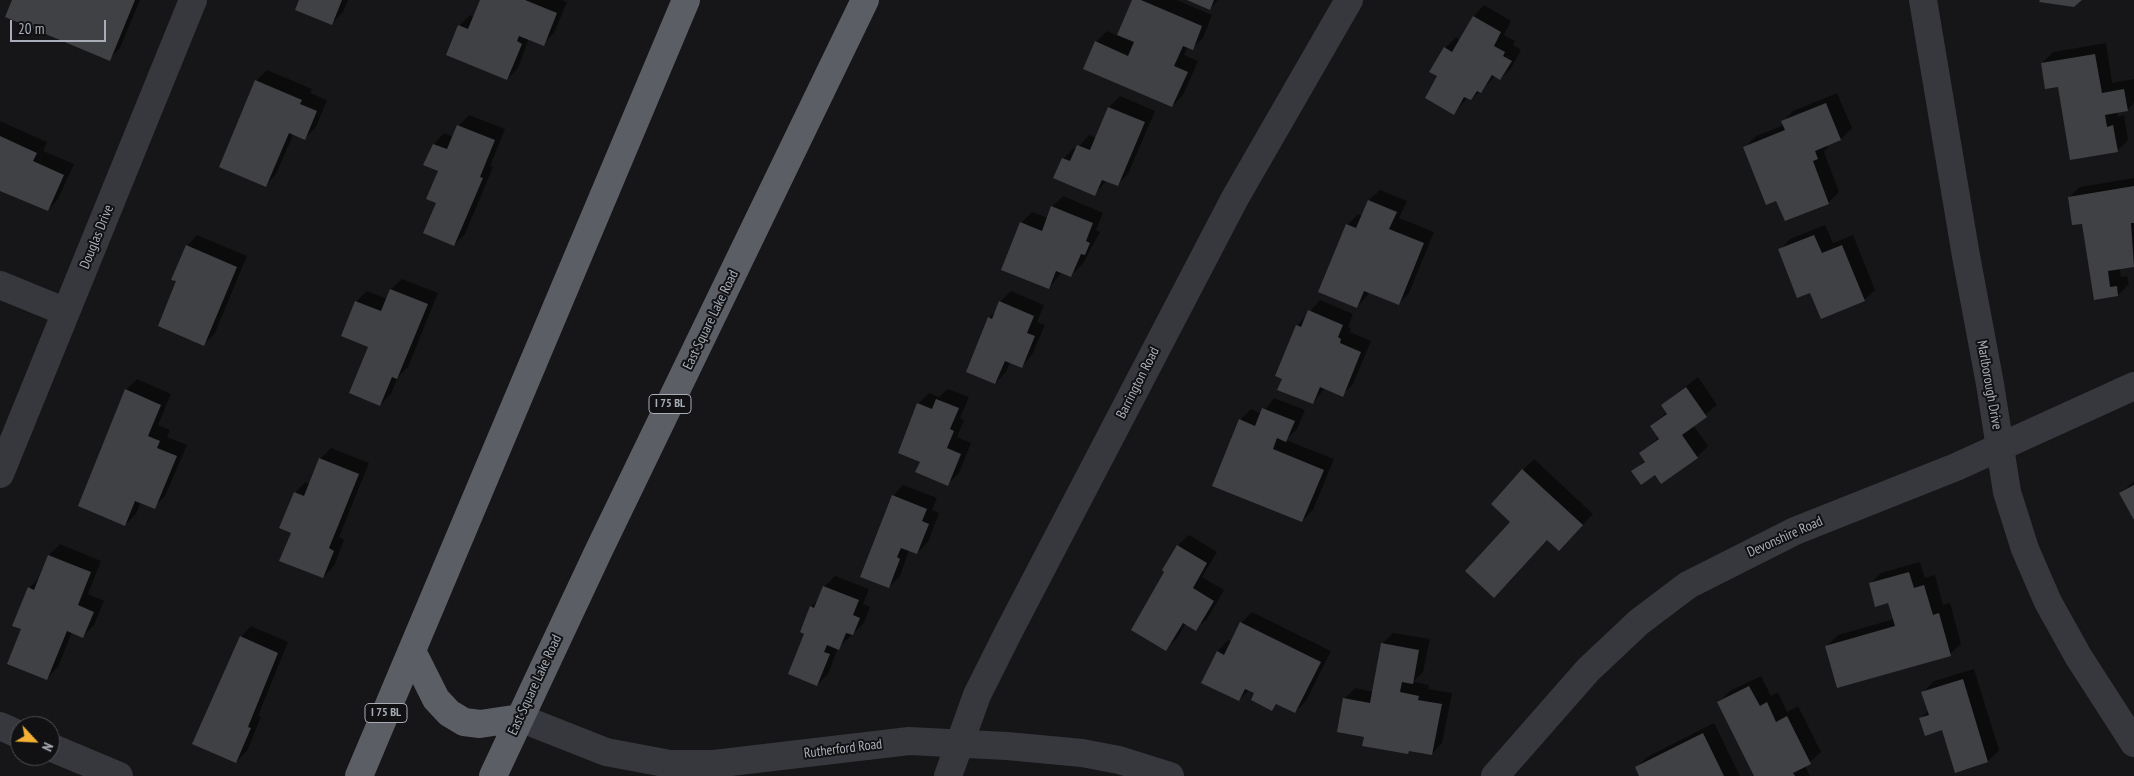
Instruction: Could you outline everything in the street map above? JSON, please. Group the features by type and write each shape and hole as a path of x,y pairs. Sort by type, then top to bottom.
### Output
{"highway":[{"name":"I 75 BL","path":"359,776 686,0"},
{"name":"East Square Lake Road","path":"493,776 865,0"},
{"path":"412,651 436,700 449,713 464,722 480,724 520,718"}],"street":[{"name":"Douglas Drive","path":"0,474 193,0"},
{"name":"Barrington Road","path":"948,776 986,678 1166,328 1235,198 1349,0"},
{"name":"Marlborough Drive","path":"1923,0 2007,492 2015,521 2048,602 2078,656 2134,743"},
{"path":"0,285 66,312"},
{"name":"Devonshire Road","path":"1495,776 1588,670 1638,622 1688,585 1795,531 1956,467 2134,386"},
{"name":"Rutherford Road","path":"520,718 606,752 670,764 714,764 909,741 960,743 1082,753 1118,760 1170,776"},
{"path":"60,751 119,776"}],"building":[{"path":"12,0 135,0 110,61 5,17"},
{"path":"299,0 342,0 332,25 295,10"},
{"path":"480,0 525,0 557,13 544,46 519,36 517,41 522,44 507,80 446,55 458,25 468,29"},
{"path":"1132,0 1141,0 1202,26 1193,50 1183,46 1174,66 1188,72 1172,107 1083,69 1095,41 1128,56 1134,42 1117,35"},
{"path":"1187,0 1214,0 1210,10"},
{"path":"2040,0 2082,0 2074,7 2039,2"},
{"path":"1473,16 1501,32 1494,46 1505,52 1503,56 1512,61 1500,80 1492,75 1481,93 1477,91 1471,100 1464,97 1454,115 1425,98 1437,76 1429,72 1444,47 1452,52"},
{"path":"2095,54 2102,93 2124,89 2128,111 2105,115 2107,127 2113,125 2118,152 2070,160 2058,87 2045,89 2041,63"},
{"path":"255,80 302,100 300,104 317,111 305,140 289,133 266,187 219,167"},
{"path":"1826,103 1841,140 1815,151 1818,159 1813,161 1829,204 1785,221 1776,201 1766,205 1743,147 1785,130 1781,121"},
{"path":"1108,107 1145,122 1118,186 1102,180 1095,196 1053,178 1062,158 1070,161 1077,145 1090,150"},
{"path":"457,125 495,140 480,177 483,178 454,246 423,233 436,203 426,199 438,171 423,165 433,144 447,149"},
{"path":"0,136 37,153 33,161 64,175 48,211 0,191"},
{"path":"2134,186 2134,223 2131,223 2134,267 2108,271 2110,287 2117,286 2118,296 2094,300 2082,224 2072,225 2068,197"},
{"path":"1368,200 1397,212 1389,229 1424,243 1399,305 1364,291 1357,308 1318,292 1346,224 1356,228"},
{"path":"1051,206 1093,223 1086,241 1090,243 1085,255 1081,254 1071,277 1056,271 1049,289 1001,270 1020,222 1042,231"},
{"path":"1814,235 1822,253 1842,245 1865,301 1821,319 1810,293 1797,298 1778,249"},
{"path":"186,245 237,267 204,346 158,326 176,281 171,280"},
{"path":"390,289 428,304 397,379 392,377 380,406 349,393 368,347 341,336 355,301 381,311"},
{"path":"999,301 1034,316 1027,333 1035,336 1022,368 1005,361 995,384 966,372 988,317 992,319"},
{"path":"1308,310 1343,325 1338,337 1341,339 1340,343 1361,352 1343,397 1320,387 1313,404 1277,390 1282,379 1275,376 1296,325 1301,327"},
{"path":"1686,387 1707,417 1682,435 1698,458 1661,484 1655,475 1641,485 1631,471 1645,462 1639,453 1659,439 1650,426 1667,414 1661,405"},
{"path":"125,389 161,405 148,436 160,441 157,448 177,456 155,509 135,501 125,526 78,506"},
{"path":"936,399 959,408 950,429 954,431 947,448 961,454 948,486 915,472 920,462 898,453 917,403 932,409"},
{"path":"1262,408 1295,421 1286,442 1277,438 1273,449 1324,470 1302,522 1212,486 1239,419 1255,426"},
{"path":"319,458 359,474 329,548 334,551 323,578 279,561 291,533 279,528 294,492 304,496"},
{"path":"1522,469 1583,525 1559,551 1547,540 1494,598 1465,571 1510,522 1491,504"},
{"path":"2134,485 2134,520 2119,493"},
{"path":"892,495 927,509 922,521 929,524 917,554 901,548 897,557 900,559 889,588 860,577"},
{"path":"1177,545 1207,563 1193,588 1214,601 1196,631 1183,623 1166,651 1131,630"},
{"path":"48,555 91,572 78,605 94,612 83,638 67,631 47,680 7,664 21,629 12,626 28,587 34,590"},
{"path":"1909,572 1914,588 1924,585 1933,615 1939,613 1951,656 1837,688 1825,646 1895,626 1888,603 1875,607 1869,583"},
{"path":"823,586 859,600 853,615 860,618 853,635 846,633 839,650 827,645 824,652 830,654 817,686 788,674 804,634 800,632 810,606 814,608"},
{"path":"1240,622 1321,662 1295,713 1276,704 1272,711 1251,700 1254,693 1245,689 1239,701 1201,683 1217,651 1224,655"},
{"path":"240,636 278,653 248,727 251,728 236,763 192,744"},
{"path":"1381,643 1419,650 1413,684 1402,682 1400,692 1419,696 1418,700 1442,704 1432,755 1409,751 1408,754 1362,746 1364,737 1337,732 1343,698 1370,703"},
{"path":"1963,679 1988,762 1955,773 1942,730 1925,736 1919,718 1929,715 1921,692"},
{"path":"1749,686 1760,706 1767,702 1776,722 1787,716 1811,764 1793,773 1795,776 1754,776 1717,702"},
{"path":"1703,733 1724,776 1639,776 1635,767"}]}
